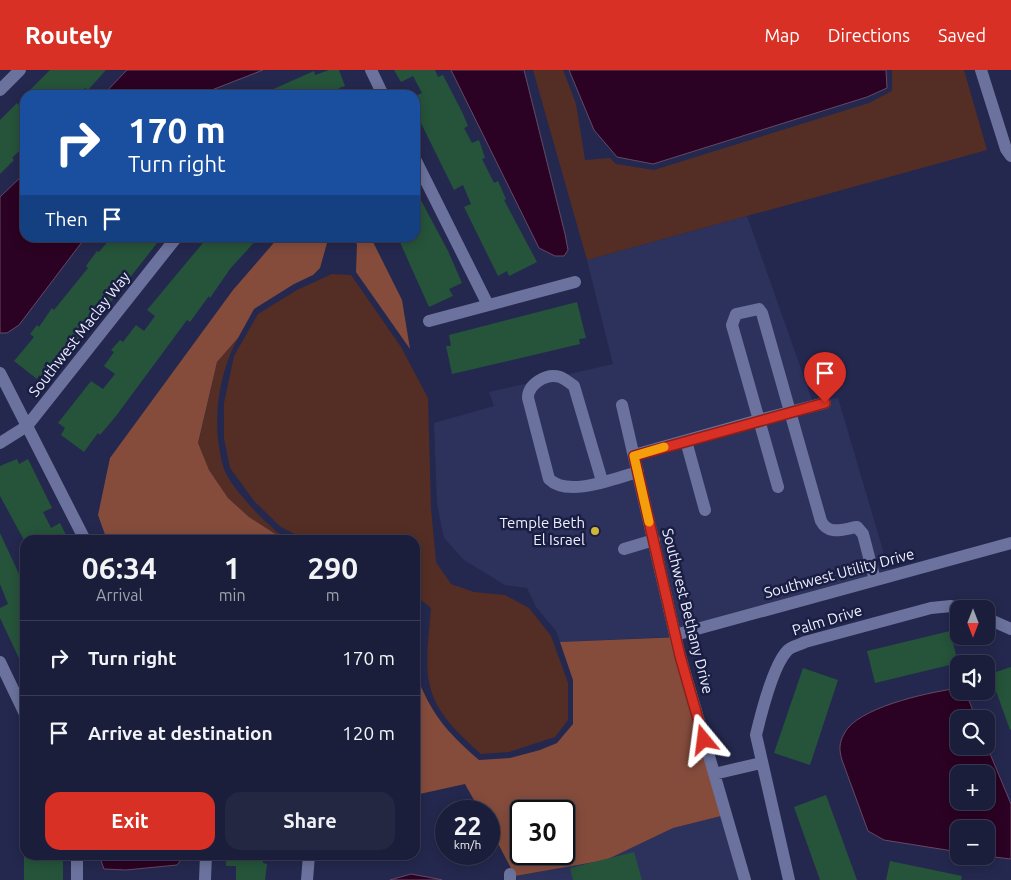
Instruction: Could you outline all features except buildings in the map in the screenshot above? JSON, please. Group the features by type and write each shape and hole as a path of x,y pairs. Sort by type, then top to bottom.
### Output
{"street":[{"path":"0,90 20,70"},
{"path":"371,70 381,90"},
{"path":"981,70 1006,149 1011,156"},
{"path":"420,169 488,305"},
{"name":"Southwest Maclay Way","path":"0,443 27,426 173,242"},
{"path":"430,321 575,282"},
{"path":"778,487 732,326 733,318 736,314 754,309 759,309 762,313 821,521 825,528 831,531 857,527 863,534 875,580"},
{"path":"0,373 82,535"},
{"path":"602,481 574,386 560,377 550,377 534,384 528,392 528,398 549,479 554,484 565,487 579,487 638,472"},
{"path":"634,456 686,440 825,403"},
{"name":"Southwest Bethany Drive","path":"622,405 675,634 745,880"},
{"path":"686,440 706,510"},
{"path":"624,549 654,540"},
{"name":"Southwest Utility Drive","path":"675,634 1011,543"},
{"name":"Palm Drive","path":"789,880 756,735 760,716 781,661 789,649 805,642 931,608 950,606"},
{"path":"995,622 1011,629"},
{"path":"0,662 20,704"},
{"path":"714,774 761,763"},
{"path":"77,860 77,880"},
{"path":"206,860 206,880"},
{"path":"307,880 309,860"}],"shaded area":[{"path":"127,70 263,70 212,90 108,90"},
{"path":"451,70 524,70 565,234 568,250 564,256 555,256 539,248"},
{"path":"533,70 563,70 576,104 585,160 610,158 616,164 654,170 869,103 892,91 892,70 964,70 987,150 587,260"},
{"path":"569,70 886,70 887,88 867,97 653,164 617,157 594,130"},
{"path":"20,178 20,242 82,242 19,325 7,333 0,333 0,197"},
{"path":"747,216 812,400 838,398 890,574 689,636 560,642 556,631 536,607 527,588 505,585 464,560 444,538 437,503 434,423 494,406 489,392 613,364 587,260"},
{"path":"275,242 331,242 327,243 320,268 313,275 294,284 254,309 238,338 217,362 198,443 209,470 228,498 249,517 277,535 105,535 98,515 110,458 233,290"},
{"path":"355,242 373,242 402,300 410,349 356,272 357,244"},
{"path":"332,274 351,275 401,347 428,398 431,508 436,562 451,584 474,592 505,595 529,608 551,636 568,683 568,720 555,737 509,752 481,754 447,720 437,705 431,690 428,674 427,655 431,608 420,599 420,535 296,535 281,527 255,502 230,468 224,438 224,403 234,356 258,314 297,290"},
{"path":"238,338 225,369 218,402 217,419 220,453 224,469 241,496 282,535 277,535 249,517 228,498 209,470 198,444 217,362"},
{"path":"681,637 725,815 673,828 606,860 515,876 500,847 500,800 474,800 465,784 420,794 420,683 441,721 479,760 510,758 540,750 557,743 573,724 573,680 560,642"},
{"path":"950,690 950,700 969,700 973,710 950,710 950,755 991,755 995,765 950,765 950,810 995,810 995,766 1011,804 1011,859 995,857 995,820 950,820 950,851 884,840 868,831 841,756 840,744 844,734 851,725 862,717 877,709 910,698"},
{"path":"725,815 741,880 517,880 515,876 606,860 673,828"},
{"path":"101,860 181,860 177,865 126,870 104,869"},
{"path":"411,874 438,879 442,880 390,880"}],"slow traffic":[{"path":"649,522 634,456 664,447"}],"place":[{"name":"Temple Beth El Israel","path":"595,531"}],"route":[{"path":"704,740 680,656 634,456 825,403"}]}
